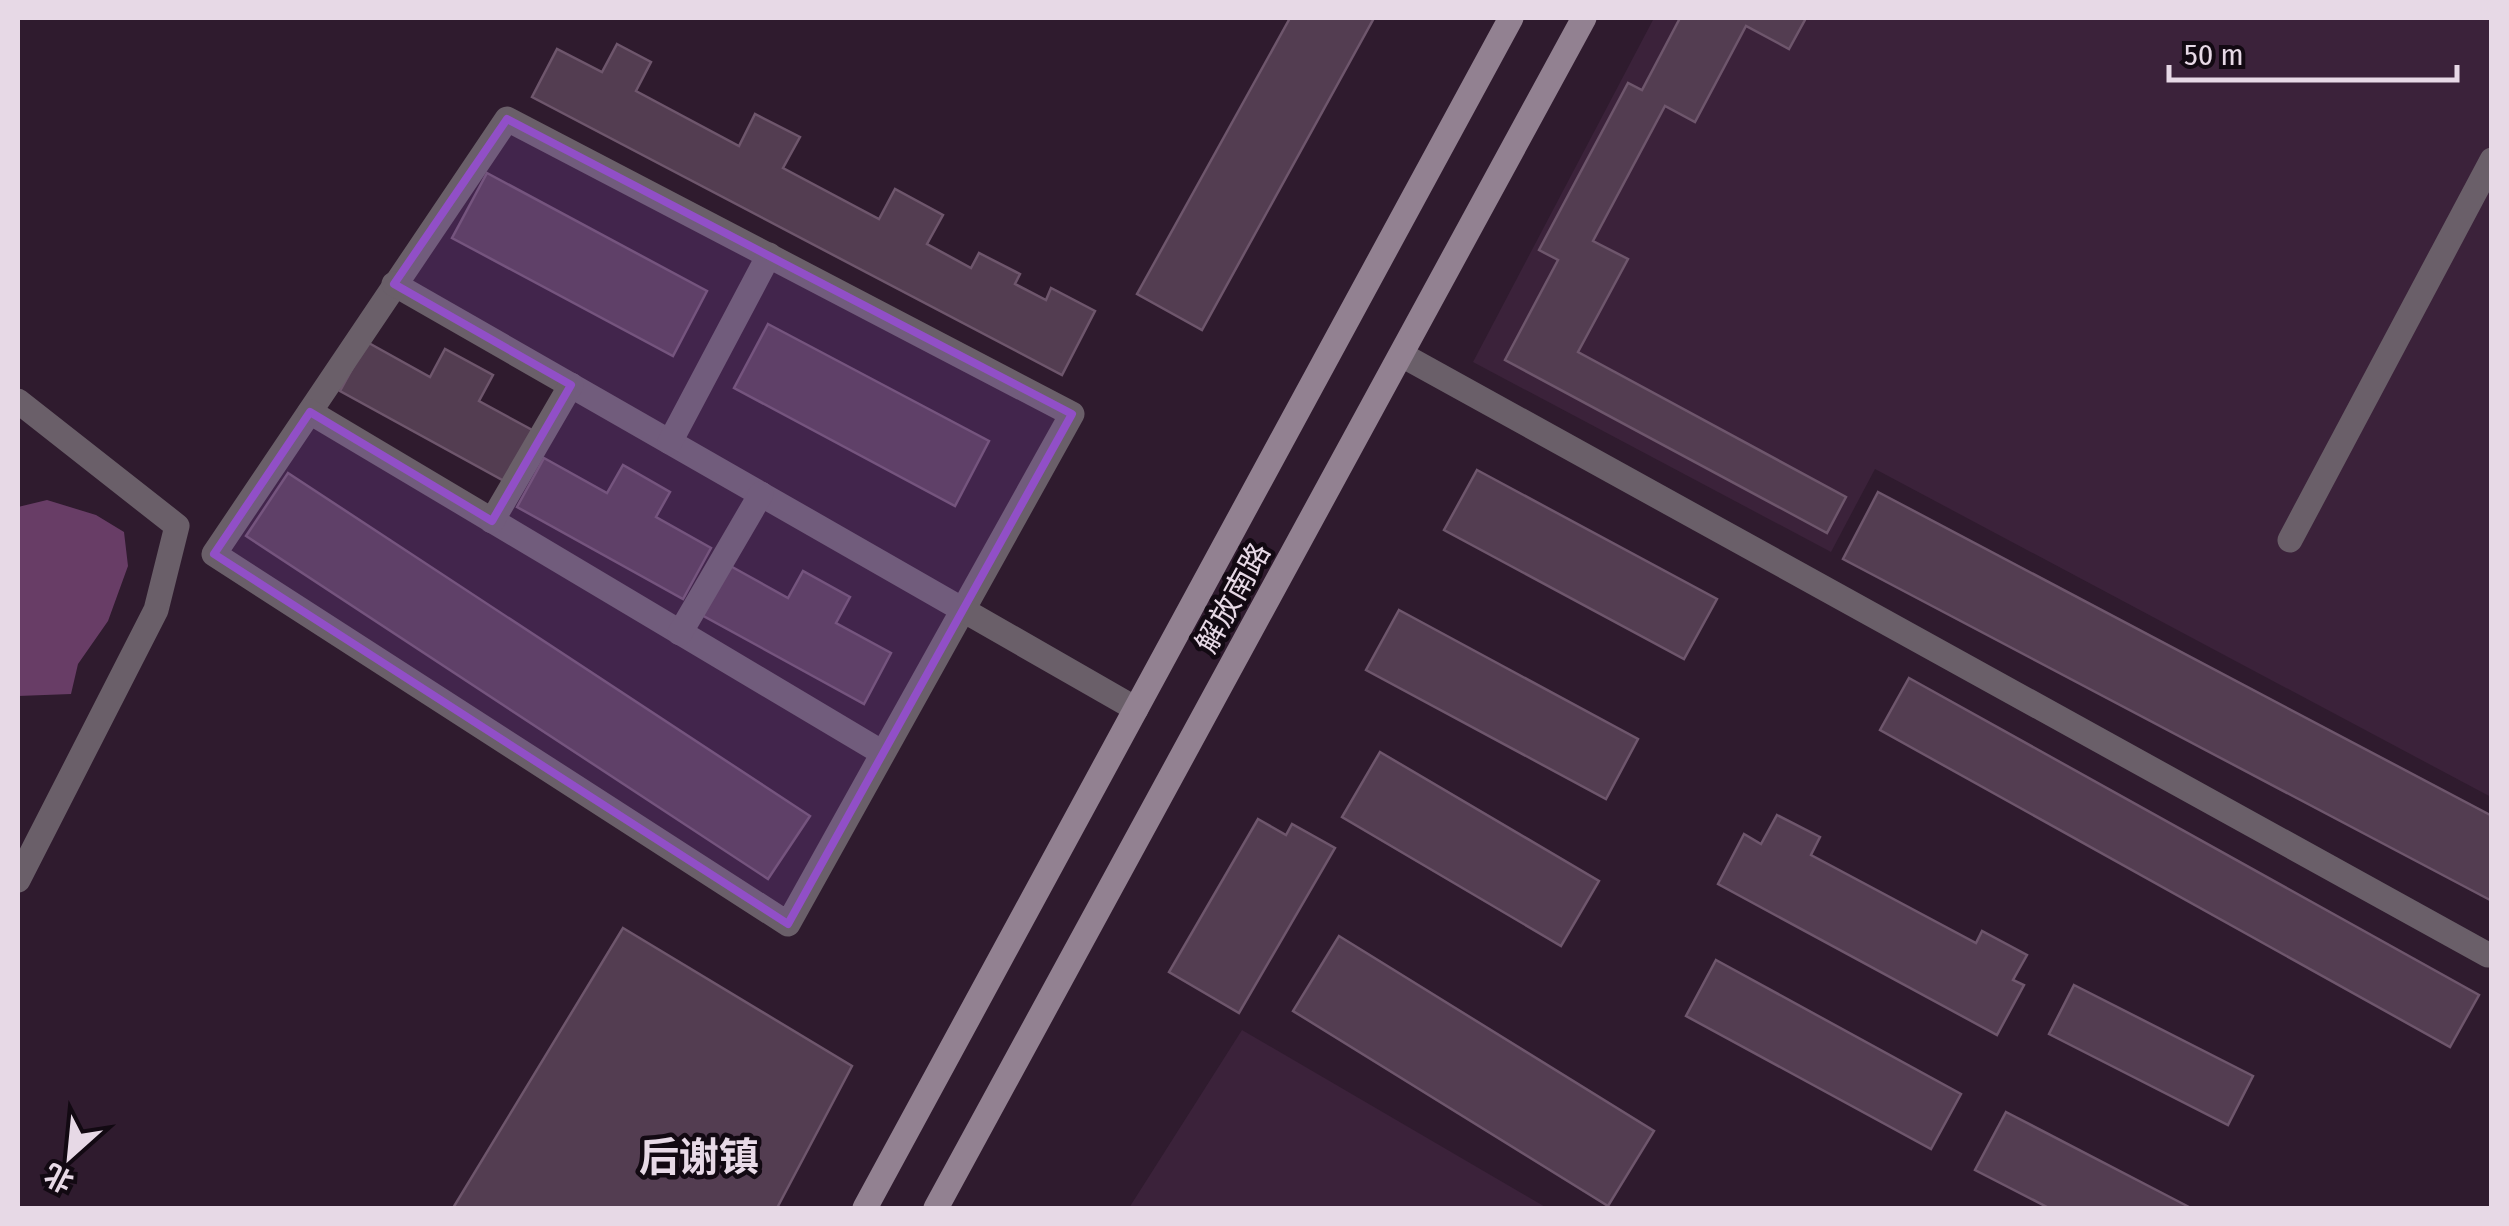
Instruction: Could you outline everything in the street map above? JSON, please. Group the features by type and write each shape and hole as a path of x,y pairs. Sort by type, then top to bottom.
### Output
{"main road":[{"name":"解放南路","path":"865,1208 1511,18"},
{"name":"解放南路","path":"936,1208 1584,18"}],"street":[{"path":"507,118 769,255 1072,414 788,924 214,554 507,118"},
{"path":"2290,540 2492,160"},
{"path":"670,442 769,255"},
{"path":"394,284 1136,709"},
{"path":"1402,355 2488,955"},
{"path":"492,521 570,385"},
{"path":"18,401 177,526 156,610 18,880"},
{"path":"310,412 881,752"},
{"path":"680,633 761,494"}],"highlighted area":[{"path":"507,119 1072,414 788,924 214,554 310,412 492,521 571,385 394,284"}],"shaded area":[{"path":"1654,18 2491,18 2491,797 1875,469 1831,552 1473,362"},
{"path":"47,500 96,515 124,532 128,566 108,621 78,664 71,694 18,696 18,507"},
{"path":"1242,1030 1547,1208 1129,1208"}],"building":[{"path":"1290,18 1374,18 1202,330 1137,294"},
{"path":"1680,18 1806,18 1789,49 1746,26 1695,122 1665,106 1593,241 1628,259 1578,352 1846,497 1827,533 1505,360 1558,260 1539,250 1628,83 1642,90"},
{"path":"617,44 651,62 636,91 739,146 755,114 800,137 783,168 879,219 895,189 943,215 927,244 971,268 979,253 1020,274 1015,284 1046,300 1051,288 1095,311 1062,375 532,97 557,49 602,72"},
{"path":"487,173 707,291 673,356 452,238"},
{"path":"768,324 989,441 955,506 734,388"},
{"path":"367,342 430,377 445,349 493,375 479,401 534,431 506,482 340,391"},
{"path":"544,458 607,493 623,465 670,492 656,517 711,548 683,599 517,507"},
{"path":"1477,470 1717,599 1684,659 1444,530"},
{"path":"288,473 810,816 768,879 246,536"},
{"path":"1878,492 2492,816 2492,901 1843,559"},
{"path":"725,563 788,598 803,571 850,597 836,623 891,653 864,704 698,613"},
{"path":"1399,610 1638,739 1606,799 1366,670"},
{"path":"1909,678 2479,995 2450,1047 1880,730"},
{"path":"1380,752 1599,881 1561,946 1342,817"},
{"path":"1777,815 1820,837 1811,855 1976,943 1982,931 2027,955 2013,980 2024,985 1997,1035 1718,884 1744,834 1761,844"},
{"path":"1258,819 1286,835 1292,824 1335,848 1239,1013 1169,972"},
{"path":"623,928 852,1066 777,1208 453,1208"},
{"path":"1339,936 1654,1131 1608,1206 1293,1011"},
{"path":"1716,960 1961,1094 1931,1149 1686,1016"},
{"path":"2074,985 2253,1076 2228,1125 2049,1034"},
{"path":"2006,1112 2191,1208 2049,1208 1975,1170"}],"district":[{"name":"后谢镇","path":"699,1158"}]}
